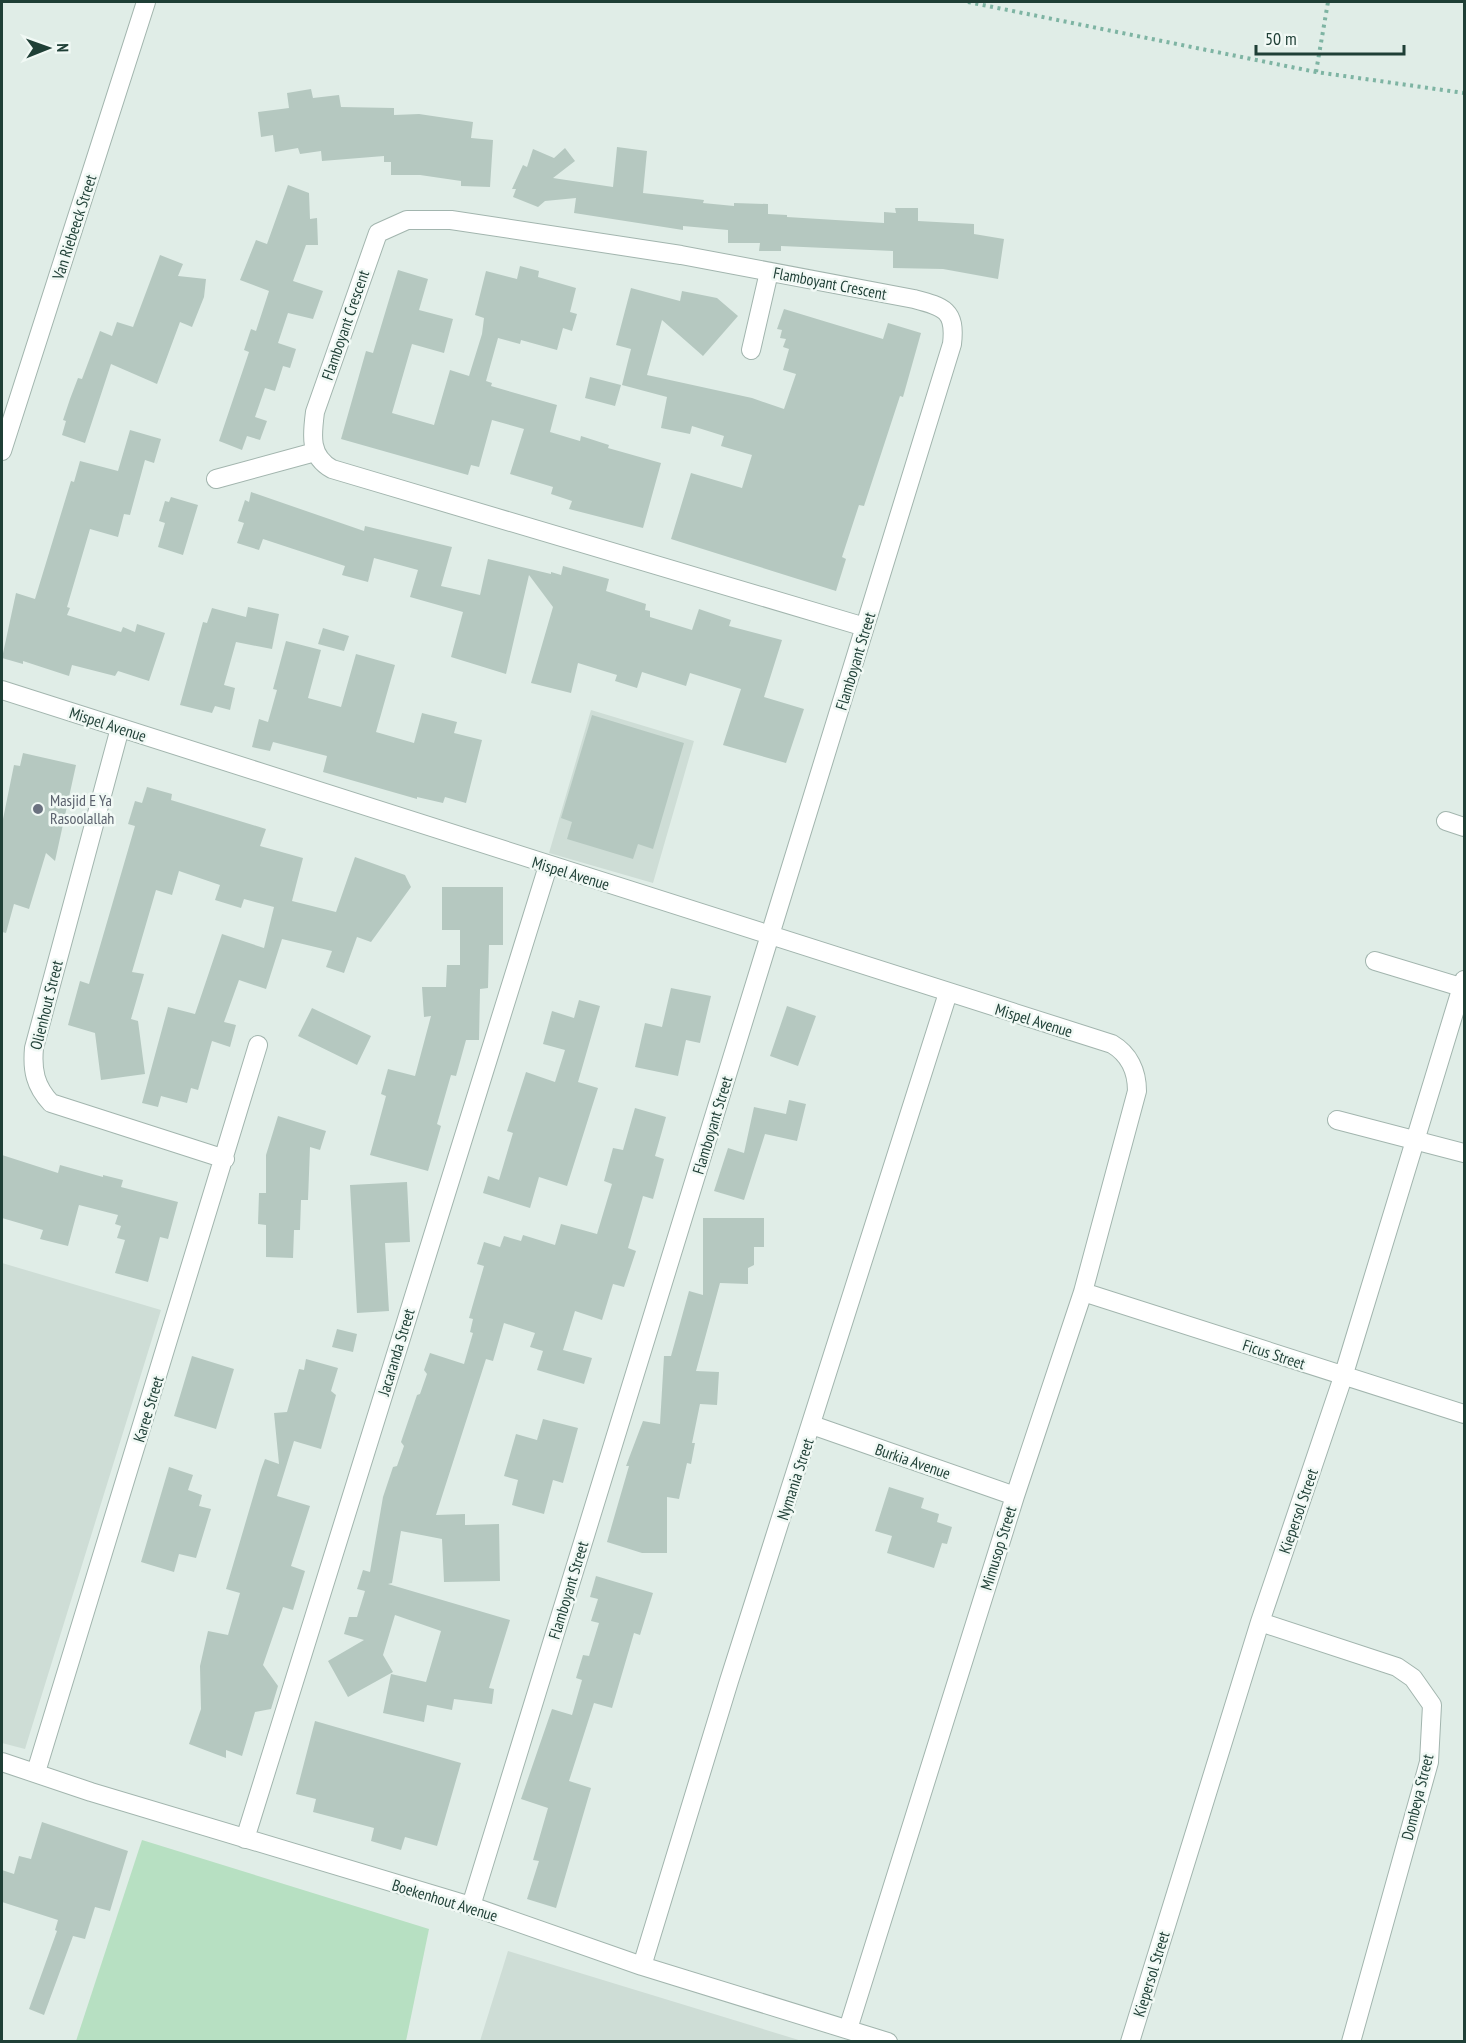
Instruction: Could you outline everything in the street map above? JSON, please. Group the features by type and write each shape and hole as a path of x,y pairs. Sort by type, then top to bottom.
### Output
{"street":[{"name":"Van Riebeeck Street","path":"2,452 146,2"},
{"name":"Flamboyant Crescent","path":"315,452 312,433 315,412 378,233 391,225 420,218 451,220 769,272 940,305 949,315 954,327 952,344"},
{"path":"751,350 769,272"},
{"name":"Flamboyant Street","path":"471,1906 952,344"},
{"path":"216,479 315,452 321,463 332,469 865,627"},
{"name":"Mispel Avenue","path":"2,690 548,866 771,933 948,993 1112,1044 1123,1051 1132,1066"},
{"name":"Olienhout Street","path":"120,728 34,1048 32,1068 42,1094 51,1102 225,1159"},
{"path":"1446,821 1464,827"},
{"name":"Jacaranda Street","path":"245,1839 548,866"},
{"path":"1375,961 1463,985"},
{"name":"Kiepersol Street","path":"1130,2042 1260,1622 1343,1377 1413,1140 1463,985"},
{"name":"Nymania Street","path":"642,1966 729,1681 948,993"},
{"name":"Karee Street","path":"36,1772 258,1045"},
{"name":"Mimusop Street","path":"848,2029 1015,1496 1083,1292 1137,1091 1132,1066"},
{"path":"1337,1120 1464,1153"},
{"name":"Ficus Street","path":"1083,1292 1464,1414"},
{"name":"Burkia Avenue","path":"812,1425 1015,1496"},
{"name":"Dombeya Street","path":"1260,1622 1397,1667 1413,1678 1432,1705 1429,1762 1351,2042"},
{"name":"Boekenhout Avenue","path":"2,1762 91,1792 471,1906 642,1966 888,2042"}],"path":[{"path":"968,2 1317,72 1464,93"},
{"path":"1317,72 1328,2"}],"shaded area":[{"path":"591,710 694,741 653,883 549,853"},
{"path":"2,1263 161,1310 25,1749 2,1743"},
{"path":"508,1951 802,2041 480,2041"}],"green space":[{"path":"142,1840 429,1929 406,2041 76,2041"}],"building":[{"path":"311,89 313,98 339,95 341,107 394,108 394,115 419,114 473,122 471,138 493,140 490,187 461,186 461,181 420,175 391,175 391,162 384,162 384,156 322,161 321,151 300,154 298,148 275,152 273,135 261,137 258,112 289,108 287,93"},
{"path":"617,147 647,151 643,193 734,206 734,203 768,204 768,214 787,215 787,217 884,223 884,212 896,213 895,208 918,208 918,221 974,224 974,234 1004,239 998,279 943,269 893,268 893,251 781,246 781,251 759,251 760,243 728,243 728,230 683,226 683,230 574,213 576,198 545,201 538,207 513,197 516,189 512,189 523,165 527,167 533,149 554,158 565,148 575,161 553,178 613,187"},
{"path":"288,185 309,193 310,219 317,218 318,245 306,245 293,281 323,291 313,319 288,313 278,343 296,349 290,368 283,366 275,391 265,388 255,417 267,421 260,440 247,436 242,450 219,441 249,352 244,350 251,329 256,331 269,291 240,280 256,240 267,244"},
{"path":"160,255 183,264 178,276 206,279 204,297 192,327 180,322 157,384 111,364 85,443 62,435 66,421 63,420 70,399 78,378 82,379 100,331 112,336 117,322 133,327"},
{"path":"520,266 539,271 538,277 576,288 570,312 577,314 572,331 563,328 557,350 521,340 520,344 498,338 486,381 492,383 491,386 557,405 550,432 580,441 581,436 609,445 608,448 661,463 643,528 569,509 572,501 551,494 553,487 510,474 524,429 492,420 479,467 471,465 468,475 341,439 366,351 373,353 398,270 428,279 419,310 453,319 444,353 412,344 392,413 434,425 450,370 469,376 482,334 484,318 475,315 486,271 517,279"},
{"path":"631,288 680,301 682,291 717,298 738,316 703,356 662,320 647,375 752,398 784,409 796,374 783,370 789,349 783,347 786,339 780,338 782,330 777,329 784,309 883,339 888,323 921,333 903,397 900,396 864,506 859,505 842,557 846,559 836,591 671,539 691,473 742,488 752,455 721,446 724,436 692,426 690,434 661,428 667,397 622,385 631,349 616,345"},
{"path":"590,377 621,385 615,406 585,398"},
{"path":"130,430 161,439 154,463 145,460 130,515 124,514 118,537 90,529 67,607 70,608 67,615 121,632 123,627 135,632 137,624 165,633 149,681 118,671 115,676 72,665 69,676 23,661 23,664 2,658 16,593 35,599 71,481 74,482 80,461 118,471"},
{"path":"251,492 364,531 365,526 452,547 441,586 480,595 488,559 561,575 563,566 609,579 606,591 646,604 645,610 650,611 650,617 692,630 699,609 731,620 729,626 782,640 764,697 804,709 786,763 723,745 741,689 690,673 686,686 642,672 637,688 615,681 617,675 578,663 571,693 531,683 553,607 529,575 506,674 451,657 463,612 410,597 418,570 374,558 368,582 342,575 345,566 263,539 259,550 237,543 244,523 238,521 245,500 249,502"},
{"path":"171,497 198,505 183,555 158,547 165,523 159,521 165,501 169,502"},
{"path":"248,607 279,614 272,649 236,642 224,685 235,688 230,710 215,706 212,713 180,705 203,622 207,623 212,608 246,617"},
{"path":"323,628 349,636 344,651 318,644"},
{"path":"286,641 321,650 308,698 341,707 356,654 395,665 376,732 414,743 422,713 457,722 454,733 482,740 466,803 445,797 443,803 417,797 417,799 323,772 327,756 273,742 270,751 252,747 259,719 268,722 277,690 273,689"},
{"path":"592,715 684,743 653,849 638,844 633,859 567,839 572,822 561,818"},
{"path":"23,753 76,765 55,861 46,853 29,909 14,904 6,933 2,932 2,824 14,765 20,766"},
{"path":"147,787 172,794 171,800 266,829 260,846 303,858 292,901 336,912 355,857 405,875 411,887 371,942 357,937 344,973 326,967 332,951 282,939 266,989 239,980 224,1022 236,1025 230,1047 212,1041 198,1090 191,1088 187,1103 161,1096 158,1107 142,1103 168,1007 195,1014 222,934 264,948 274,907 244,899 241,908 215,900 220,885 179,871 172,895 156,890 132,972 144,974 131,1019 138,1021 145,1074 101,1080 95,1033 68,1025 80,981 89,984 135,826 128,824 135,801 142,803"},
{"path":"442,887 503,887 503,945 489,945 488,988 480,989 479,1040 466,1040 456,1076 451,1075 437,1124 441,1126 428,1171 370,1155 386,1096 381,1094 388,1069 415,1076 431,1016 424,1017 422,987 446,987 447,965 460,965 460,930 442,930"},
{"path":"671,988 711,996 700,1043 686,1040 678,1076 635,1067 645,1023 662,1027"},
{"path":"579,1000 600,1006 578,1082 598,1088 567,1186 539,1177 530,1208 483,1193 488,1176 499,1180 513,1133 507,1131 526,1072 555,1082 565,1050 543,1044 552,1011 574,1018"},
{"path":"787,1006 816,1016 798,1066 770,1056"},
{"path":"312,1008 371,1036 357,1065 298,1036"},
{"path":"789,1100 806,1104 797,1141 765,1134 744,1200 714,1191 728,1148 744,1153 754,1107 786,1114"},
{"path":"635,1108 666,1117 655,1156 664,1159 653,1199 643,1196 628,1248 636,1251 624,1287 613,1284 602,1320 575,1311 563,1350 592,1358 584,1384 537,1370 543,1351 530,1347 535,1333 504,1323 493,1361 486,1359 436,1515 465,1514 465,1525 499,1524 500,1581 444,1582 442,1539 401,1531 392,1583 388,1584 510,1620 489,1688 494,1689 492,1704 454,1699 452,1710 427,1705 424,1722 383,1713 391,1674 426,1682 441,1631 395,1615 383,1655 393,1672 348,1697 328,1661 364,1640 344,1634 349,1617 357,1617 365,1591 357,1589 363,1570 370,1572 383,1497 393,1467 397,1466 404,1446 401,1442 417,1395 420,1394 427,1374 424,1370 430,1353 464,1364 473,1333 470,1332 473,1319 469,1318 484,1266 477,1264 484,1242 500,1247 504,1236 521,1241 523,1235 555,1245 561,1224 597,1234 612,1184 604,1181 613,1148 623,1150"},
{"path":"278,1116 326,1131 320,1150 310,1147 308,1200 301,1200 300,1230 294,1230 293,1258 266,1257 266,1225 258,1224 259,1193 266,1193 266,1155"},
{"path":"2,1155 58,1173 60,1165 123,1180 121,1187 178,1202 168,1239 160,1237 148,1282 115,1273 125,1240 117,1238 121,1226 115,1224 118,1215 79,1205 68,1246 40,1239 43,1230 2,1218"},
{"path":"407,1182 410,1242 385,1243 389,1311 357,1313 350,1185"},
{"path":"703,1218 764,1218 764,1247 754,1247 754,1265 748,1268 748,1284 720,1283 696,1371 719,1372 717,1405 700,1404 692,1443 695,1443 691,1464 687,1463 679,1499 667,1497 667,1553 642,1553 607,1542 629,1466 626,1466 643,1421 660,1424 664,1356 671,1356 689,1291 703,1295"},
{"path":"337,1329 357,1334 353,1352 332,1347"},
{"path":"192,1356 234,1369 216,1429 174,1416"},
{"path":"306,1359 338,1368 331,1391 336,1395 321,1449 294,1441 277,1496 310,1506 291,1566 305,1571 293,1610 283,1607 263,1665 278,1686 271,1709 255,1712 242,1756 226,1750 226,1758 189,1744 201,1709 200,1666 208,1631 228,1635 240,1593 226,1589 261,1470 265,1459 279,1464 274,1413 287,1412 299,1369 304,1370"},
{"path":"543,1419 578,1428 563,1483 553,1480 544,1514 512,1505 518,1480 504,1476 516,1434 537,1440"},
{"path":"169,1467 193,1475 188,1490 202,1495 199,1506 211,1509 196,1558 179,1554 174,1572 141,1562"},
{"path":"889,1487 924,1498 921,1508 939,1514 937,1522 952,1527 947,1544 942,1543 934,1568 887,1553 892,1536 875,1531"},
{"path":"596,1576 653,1593 640,1635 634,1633 612,1708 594,1703 569,1781 591,1788 556,1908 527,1899 539,1861 533,1860 548,1808 521,1799 552,1709 572,1715 582,1680 576,1678 583,1655 589,1656 599,1623 591,1621 598,1599 590,1597"},
{"path":"315,1721 461,1763 437,1846 405,1837 401,1850 371,1841 374,1828 313,1812 316,1799 296,1794"},
{"path":"42,1822 128,1851 110,1911 95,1907 85,1939 73,1936 44,2015 29,2009 57,1931 55,1930 58,1920 2,1902 2,1870 14,1874 19,1856 31,1859"}],"place":[{"name":"Masjid E Ya Rasoolallah","path":"38,809"}]}
